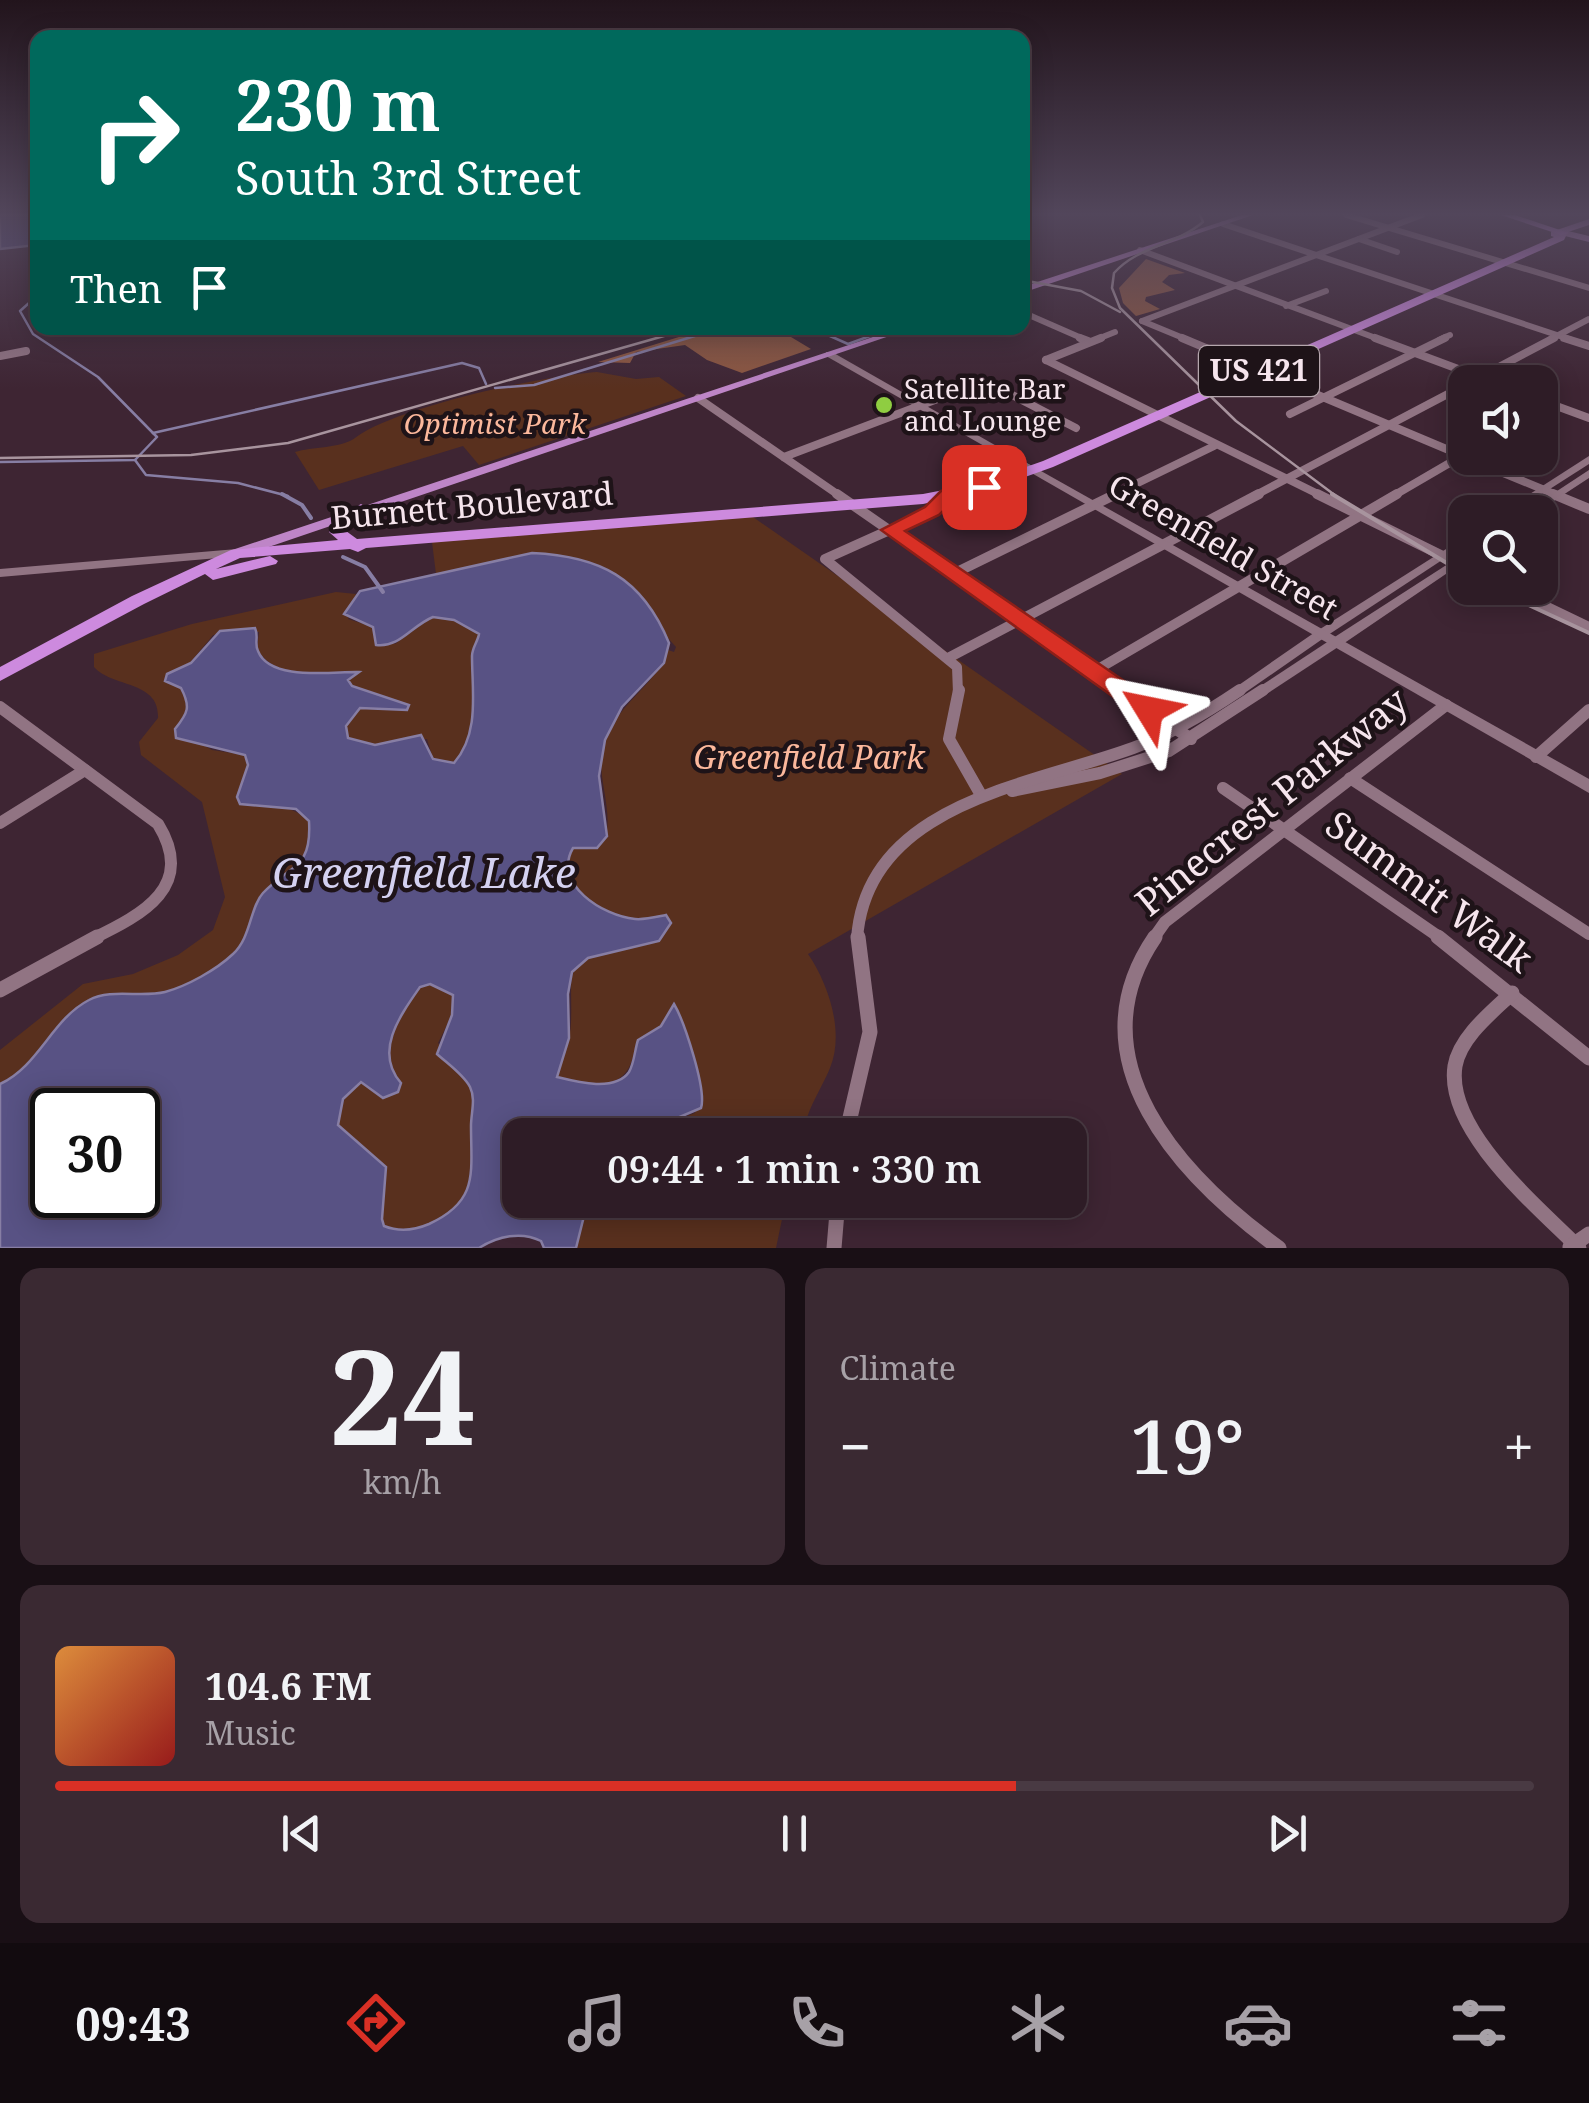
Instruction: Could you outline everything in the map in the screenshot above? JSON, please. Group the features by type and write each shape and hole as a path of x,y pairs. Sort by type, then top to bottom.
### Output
{"highway":[{"name":"US 421","path":"948,495 1029,467 1472,273"},
{"name":"Burnett Boulevard","path":"238,553 358,547 948,495"},
{"path":"358,547 337,532 345,519 361,509"},
{"path":"123,608 229,570 358,547"},
{"name":"US 421","path":"0,676 123,608 238,553"}],"main road":[{"path":"1030,287 1071,273"},
{"path":"238,553 887,335"},
{"name":"Greenfield Street","path":"1029,467 1589,787"},
{"name":"Burnett Boulevard","path":"0,573 238,553"}],"street":[{"path":"1201,273 1448,366"},
{"path":"1268,273 1142,321 1448,449"},
{"path":"1369,273 1589,346"},
{"path":"1540,273 1589,288"},
{"path":"1286,306 1326,291"},
{"path":"1030,316 1088,341"},
{"path":"1504,365 1589,319"},
{"path":"1115,332 1046,360 1214,446 1448,557"},
{"path":"1290,414 1450,336"},
{"path":"0,356 26,351"},
{"name":"Greenfield Street","path":"830,354 1029,467"},
{"path":"784,457 985,381 1076,428"},
{"path":"950,657 1448,394"},
{"path":"698,398 1191,740"},
{"path":"1558,407 1589,418"},
{"path":"953,574 1214,446"},
{"path":"1533,495 1589,458"},
{"path":"1094,672 1448,465"},
{"path":"1509,475 1556,495 1589,473"},
{"path":"948,495 932,511 825,560 950,657 959,672 950,744 981,795"},
{"path":"1558,496 1589,509"},
{"path":"981,795 1140,762 1191,740 1448,551"},
{"path":"850,1118 871,1030 867,984 855,950 862,907 878,874 902,844 936,817 981,795 1095,764 1177,729 1448,570"},
{"path":"1544,605 1589,626"},
{"name":"Pinecrest Parkway","path":"1279,1248 1225,1208 1164,1140 1134,1081 1122,1020 1131,972 1149,939 1282,830 1446,705"},
{"path":"0,707 164,831 170,848 169,877 158,897 130,922 0,990"},
{"path":"1536,757 1589,710"},
{"path":"0,823 85,770"},
{"path":"1350,778 1589,934"},
{"name":"Summit Walk","path":"1224,788 1342,867 1512,992 1589,1058"},
{"path":"1512,992 1460,1054 1454,1067 1458,1102 1476,1136 1578,1243"},
{"path":"834,1248 836,1218"}],"green space":[{"name":"Optimist Park","path":"597,372 636,379 659,377 686,396 479,465 463,446 319,490 295,452 342,444 402,415 471,395"},
{"name":"Greenfield Park","path":"743,510 1122,774 808,954 828,993 836,1039 830,1068 807,1118 682,1118 695,1113 699,1077 682,1027 634,1053 630,1066 615,1081 594,1084 557,1077 570,1029 574,971 588,959 621,950 640,919 613,913 586,898 570,876 568,862 573,848 597,848 604,840 608,817 601,763 607,735 624,708 654,676 668,650 674,652 676,647 633,599 418,596 436,574 431,534"},
{"path":"336,592 356,594 348,619 373,627 395,644 432,617 454,620 479,634 472,656 471,732 459,758 448,764 433,759 427,739 375,745 348,737 346,726 360,708 384,710 397,700 352,686 348,680 358,672 289,671 266,660 257,649 259,632 213,635 187,669 189,709 175,729 212,750 245,755 248,765 237,797 300,814 309,821 307,849 297,864 263,893 239,947 218,966 165,992 107,995 89,1000 65,1019 25,1066 0,1084 0,1050 83,984 133,974 178,955 213,930 225,897 202,802 141,755 139,742 158,718 157,706 143,691 102,674 94,667 94,654 192,624"},
{"path":"430,984 453,995 452,1015 438,1043 464,1074 473,1095 470,1176 466,1196 452,1213 430,1224 394,1228 384,1226 382,1219 386,1167 338,1125 347,1095 362,1081 382,1098 401,1083 390,1059 392,1035 420,987"},
{"path":"584,1218 782,1218 776,1248 576,1248"}],"shaded area":[{"path":"1133,273 1183,273 1169,275 1162,282 1175,290 1146,297 1145,301 1160,309 1136,316 1123,303 1119,288"},
{"path":"685,335 788,335 811,349 742,373 707,360 685,345 636,352 630,363 598,362"}],"water":[{"name":"Greenfield Lake","path":"532,553 598,565 616,574 646,602 669,643 664,663 622,707 605,740 599,776 607,836 597,848 573,848 569,874 584,896 609,912 635,919 666,915 671,923 659,941 588,958 572,972 569,1038 557,1077 595,1084 623,1078 631,1069 638,1040 661,1026 674,1004 698,1072 701,1108 677,1118 502,1118 502,1218 584,1218 576,1248 544,1248 541,1241 518,1236 494,1240 479,1248 0,1248 0,1084 25,1066 65,1019 89,1000 107,995 165,992 192,982 226,960 243,940 263,893 303,858 307,849 309,821 296,809 240,804 237,797 248,765 245,755 176,738 175,729 187,705 181,688 165,681 167,674 191,663 220,631 255,628 258,651 275,667 304,673 359,672 348,680 352,686 409,705 407,710 360,708 346,726 348,738 375,745 421,735 433,759 454,763 462,751 471,725 472,656 479,634 454,620 433,617 399,640 376,645 373,627 344,614 360,591","holes":["430,984 453,995 452,1015 437,1054 464,1078 472,1092 469,1184 457,1206 429,1224 407,1230 384,1226 386,1167 338,1125 343,1099 361,1082 383,1098 398,1092 401,1083 393,1071 390,1047 404,1010 420,987"]}],"waterway":[{"path":"30,302 20,311 30,329"},
{"path":"35,335 98,377 153,433"},
{"path":"495,388 534,385 698,335"},
{"path":"828,335 848,344 873,335"},
{"path":"153,433 462,363 479,368 486,384"},
{"path":"135,460 157,437 153,433"},
{"path":"0,462 135,460"},
{"path":"135,460 146,475 238,483 284,495"},
{"path":"284,495 288,496"},
{"path":"284,495 302,505 311,518"},
{"path":"343,557 365,567 383,592"}],"railway":[{"path":"1114,273 1112,288 1120,308 1236,421 1336,496"},
{"path":"1030,281 1081,291 1120,312"},
{"path":"0,458 191,455 288,443 667,335"},
{"path":"1332,494 1448,564"},
{"path":"1529,605 1589,633"}],"place":[{"name":"Satellite Bar and Lounge","path":"884,405"}],"route":[{"path":"984,487 948,495 932,511 891,530 1149,710"}]}
